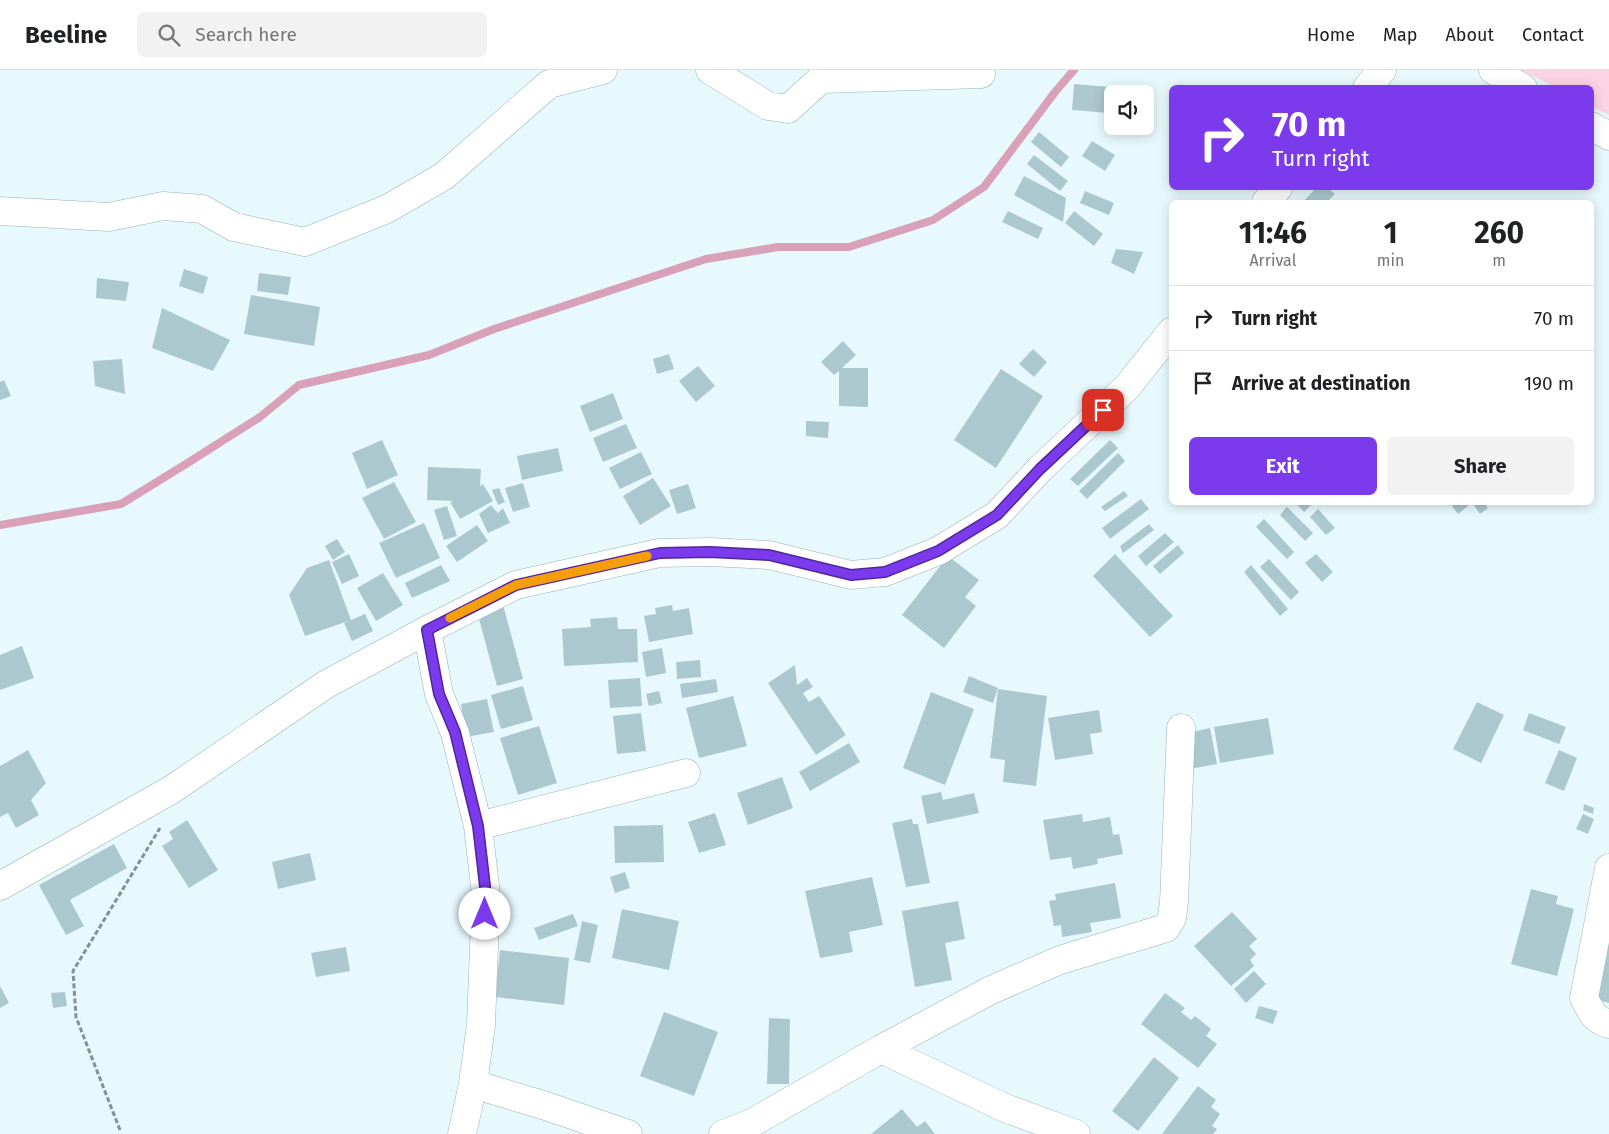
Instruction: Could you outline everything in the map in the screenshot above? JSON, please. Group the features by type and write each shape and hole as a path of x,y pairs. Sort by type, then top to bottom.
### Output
{"street":[{"path":"0,211 109,217 163,206 202,209 234,227 305,242 387,209 444,176 549,84 604,70"},
{"path":"710,70 768,106 788,109 821,79 981,74"},
{"path":"1370,85 1382,70"},
{"path":"1493,70 1519,85"},
{"path":"1594,128 1609,136"},
{"path":"1268,200 1276,190"},
{"path":"0,886 171,790 325,685 516,585 660,553 710,552 769,555 851,575 885,572 938,551 997,515 1040,469 1127,387 1169,334"},
{"path":"427,630 439,694 455,732 478,826 486,895 481,1025 473,1084 462,1134"},
{"path":"723,1134 750,1124 881,1049 989,992 1060,960 1166,928 1172,918 1174,902 1181,728"},
{"path":"478,826 686,773"},
{"path":"1609,868 1584,998 1590,1011 1601,1022 1609,1024"},
{"path":"881,1049 1005,1108 1076,1134"},
{"path":"473,1084 628,1134"}],"path":[{"path":"120,1130 76,1017 73,971 160,827"}],"shaded area":[{"path":"1521,70 1609,70 1609,115 1594,108 1594,85 1551,85"}],"building":[{"path":"1074,84 1104,86 1104,113 1072,110"},
{"path":"1039,132 1069,157 1061,167 1031,142"},
{"path":"1092,141 1115,155 1105,171 1082,156"},
{"path":"1034,155 1068,181 1060,191 1027,164"},
{"path":"1024,176 1066,198 1063,222 1014,195"},
{"path":"1314,190 1330,190 1335,194 1329,200 1305,200"},
{"path":"1085,191 1114,203 1109,215 1080,203"},
{"path":"1008,211 1043,228 1038,239 1002,222"},
{"path":"1074,211 1103,234 1094,246 1065,223"},
{"path":"1116,249 1143,252 1134,274 1111,263"},
{"path":"184,269 208,277 203,294 179,286"},
{"path":"259,273 291,277 288,295 257,291"},
{"path":"97,278 129,282 126,301 96,298"},
{"path":"251,295 320,307 314,346 244,334"},
{"path":"162,308 230,340 213,371 152,348"},
{"path":"843,341 856,355 842,368 868,368 868,407 839,406 839,371 834,375 821,362"},
{"path":"1033,349 1047,362 1034,377 1019,364"},
{"path":"669,354 674,369 657,374 653,359"},
{"path":"122,359 125,394 95,386 93,361"},
{"path":"698,366 715,386 696,402 679,381"},
{"path":"1001,369 1043,396 996,468 954,440"},
{"path":"4,380 11,396 0,400 0,382"},
{"path":"613,393 623,419 590,432 580,406"},
{"path":"806,421 829,422 828,438 806,436"},
{"path":"626,424 637,448 603,462 593,438"},
{"path":"382,440 398,475 367,489 352,453"},
{"path":"1110,440 1118,448 1078,486 1070,479"},
{"path":"558,448 563,471 522,480 517,456"},
{"path":"641,452 652,474 620,489 609,468"},
{"path":"1118,453 1125,461 1087,499 1079,491"},
{"path":"428,467 481,469 480,486 483,484 493,501 460,519 450,502 454,501 427,500"},
{"path":"653,478 671,506 640,525 623,496"},
{"path":"394,482 416,522 384,539 362,498"},
{"path":"523,483 530,507 513,512 505,488"},
{"path":"688,484 696,508 677,514 669,490"},
{"path":"499,488 505,502 498,505 492,490"},
{"path":"1124,491 1128,496 1105,511 1101,507"},
{"path":"1141,499 1149,509 1110,539 1102,528"},
{"path":"491,505 498,513 503,508 510,523 488,533 479,514"},
{"path":"1298,505 1311,505 1304,512"},
{"path":"1451,505 1467,505 1468,506 1458,514"},
{"path":"1474,505 1486,505 1488,508 1480,514"},
{"path":"447,506 457,536 444,540 434,510"},
{"path":"1287,507 1313,533 1305,541 1280,515"},
{"path":"1318,509 1335,528 1326,535 1310,517"},
{"path":"1264,519 1294,552 1287,559 1256,527"},
{"path":"424,523 440,558 396,578 379,543"},
{"path":"1149,524 1154,530 1123,553 1120,546"},
{"path":"477,525 488,541 457,562 446,546"},
{"path":"1165,533 1174,542 1146,566 1138,556"},
{"path":"337,539 345,552 333,560 325,546"},
{"path":"1178,545 1184,553 1160,574 1153,566"},
{"path":"349,554 359,576 342,584 332,562"},
{"path":"1115,554 1173,616 1150,637 1093,576"},
{"path":"1316,554 1333,572 1322,582 1305,563"},
{"path":"948,556 979,580 965,597 976,606 944,648 902,615"},
{"path":"1269,559 1299,592 1291,600 1260,567"},
{"path":"329,560 351,620 305,636 289,595 307,568"},
{"path":"441,565 450,581 412,598 405,583"},
{"path":"1251,565 1288,609 1280,616 1244,572"},
{"path":"383,573 403,605 376,621 357,588"},
{"path":"502,601 523,679 497,686 478,615"},
{"path":"672,605 673,611 689,608 693,634 649,642 644,616 656,614 655,608"},
{"path":"365,614 373,631 352,641 344,623"},
{"path":"617,617 618,629 637,629 638,662 564,666 562,629 591,627 590,619"},
{"path":"22,646 34,678 0,690 0,655"},
{"path":"662,648 666,673 646,677 642,652"},
{"path":"700,660 701,677 677,679 676,662"},
{"path":"795,665 797,685 807,678 813,687 803,693 809,702 819,696 846,735 816,755 768,683"},
{"path":"969,676 998,688 993,703 963,692"},
{"path":"640,678 642,706 610,708 608,680"},
{"path":"716,679 718,692 682,698 680,684"},
{"path":"523,686 533,720 501,729 491,695"},
{"path":"998,689 1047,696 1036,786 1003,782 1005,760 990,758"},
{"path":"659,691 662,703 649,706 646,694"},
{"path":"931,692 974,709 945,785 903,768"},
{"path":"733,696 747,746 699,758 686,708"},
{"path":"487,699 494,732 466,737 461,704"},
{"path":"1477,702 1504,715 1481,763 1453,749"},
{"path":"1099,710 1102,732 1090,734 1093,754 1055,760 1048,718"},
{"path":"641,713 646,751 617,754 613,716"},
{"path":"1529,713 1566,727 1559,744 1523,730"},
{"path":"1268,718 1274,754 1220,763 1214,727"},
{"path":"539,726 557,783 518,795 500,738"},
{"path":"1210,728 1217,764 1190,769 1183,734"},
{"path":"849,743 860,762 810,791 799,772"},
{"path":"28,750 46,783 31,800 39,815 16,828 8,813 0,817 0,766"},
{"path":"1559,750 1577,758 1564,791 1545,783"},
{"path":"782,777 793,808 748,825 737,793"},
{"path":"941,792 943,800 974,793 979,813 927,824 921,796"},
{"path":"1584,804 1594,808 1593,814 1583,810"},
{"path":"715,813 726,845 699,853 688,822"},
{"path":"1082,814 1083,822 1110,817 1113,835 1119,834 1123,854 1097,859 1098,864 1073,869 1071,857 1050,860 1043,820"},
{"path":"1583,814 1594,819 1588,834 1576,829"},
{"path":"912,819 913,824 918,824 930,883 906,887 892,823"},
{"path":"187,820 218,870 189,888 162,846 173,839 169,832"},
{"path":"663,825 664,862 615,863 614,826"},
{"path":"114,844 127,868 70,900 84,926 66,935 39,885"},
{"path":"310,853 316,880 278,889 272,862"},
{"path":"625,872 630,888 615,893 610,877"},
{"path":"872,877 883,925 849,932 853,952 820,958 805,891"},
{"path":"1115,883 1121,918 1090,923 1092,932 1062,937 1061,925 1054,926 1049,901 1056,900 1055,894"},
{"path":"1531,889 1558,896 1556,904 1574,909 1557,976 1511,964"},
{"path":"958,901 965,939 945,943 952,980 915,987 902,911"},
{"path":"622,909 679,921 669,970 612,958"},
{"path":"1232,912 1257,939 1249,946 1256,954 1250,960 1254,966 1231,986 1194,946"},
{"path":"573,914 578,926 539,940 534,928"},
{"path":"1609,919 1609,1003 1588,997"},
{"path":"582,921 598,925 590,963 574,960"},
{"path":"346,947 350,971 316,977 311,953"},
{"path":"500,950 569,958 564,1005 495,997"},
{"path":"1254,971 1266,984 1246,1003 1234,989"},
{"path":"0,986 9,1003 0,1008"},
{"path":"65,992 67,1006 53,1008 51,993"},
{"path":"1165,993 1185,1008 1181,1012 1191,1020 1195,1016 1211,1029 1206,1036 1217,1044 1198,1068 1141,1024"},
{"path":"1259,1006 1278,1011 1273,1024 1255,1018"},
{"path":"664,1012 718,1032 694,1096 640,1076"},
{"path":"769,1018 790,1019 789,1084 767,1084"},
{"path":"1154,1057 1179,1078 1138,1131 1112,1111"},
{"path":"1198,1086 1216,1100 1211,1107 1220,1114 1212,1126 1217,1129 1213,1134 1162,1134"},
{"path":"902,1109 917,1127 925,1121 935,1134 871,1134"}],"waterway":[{"path":"0,525 121,504 260,417 299,385 429,355 494,329 706,259 778,247 849,247 933,220 984,187 1055,92 1074,70"}],"slow traffic":[{"path":"450,618 516,585 647,556"}],"route":[{"path":"485,914 486,895 478,826 455,732 439,694 427,630 516,585 660,553 710,552 769,555 851,575 885,572 938,551 997,515 1040,469 1103,410"}]}
